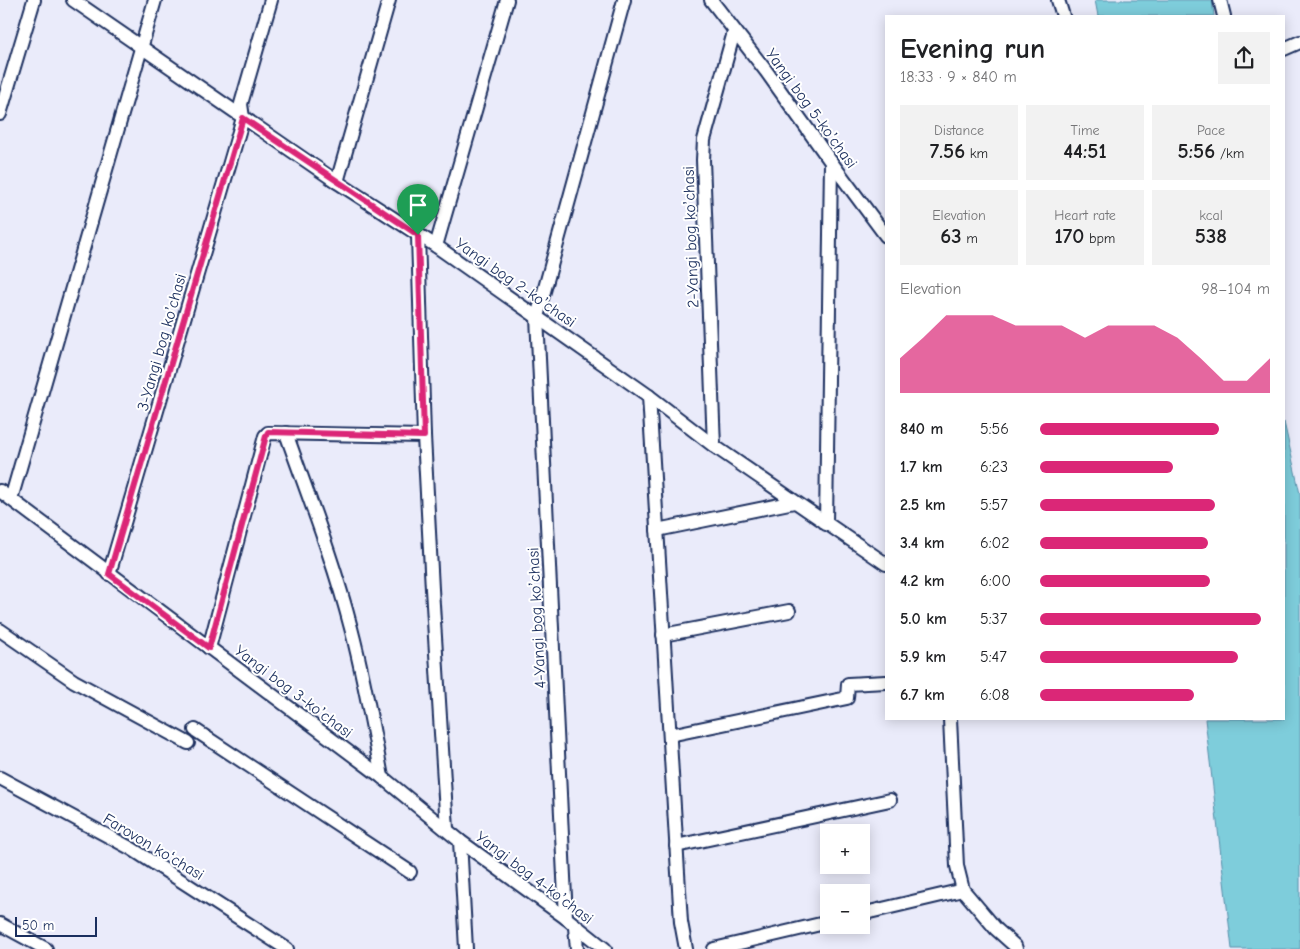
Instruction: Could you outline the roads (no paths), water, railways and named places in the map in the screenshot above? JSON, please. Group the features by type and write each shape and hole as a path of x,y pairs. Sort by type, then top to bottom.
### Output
{"street":[{"path":"0,114 34,0"},
{"name":"Yangi bog 2-koʼchasi","path":"73,0 337,182 436,246 649,396 714,446 885,563"},
{"path":"11,499 155,0"},
{"path":"243,118 241,104 271,0"},
{"path":"337,182 389,0"},
{"path":"436,246 507,0"},
{"path":"537,317 624,0"},
{"name":"Yangi bog 5-koʼchasi","path":"711,0 766,71 830,162 885,235"},
{"path":"1058,0 1063,15"},
{"path":"1220,0 1224,15"},
{"name":"2-Yangi bog koʼchasi","path":"714,446 702,160 704,140 734,32"},
{"path":"1285,49 1300,42"},
{"name":"3-Yangi bog koʼchasi","path":"109,574 243,118"},
{"path":"826,524 830,162"},
{"path":"418,235 424,436 447,829"},
{"name":"4-Yangi bog koʼchasi","path":"537,317 566,918"},
{"path":"649,396 681,922 686,949"},
{"path":"209,648 268,432 424,436"},
{"path":"286,433 319,525 347,613 382,777"},
{"name":"Yangi bog 3-koʼchasi","path":"0,491 382,777 417,807 447,829"},
{"path":"657,530 794,502"},
{"path":"663,635 789,611"},
{"path":"0,630 74,681 188,743"},
{"path":"670,735 847,698 848,684 885,682"},
{"path":"950,720 957,866 963,890 996,929 1016,949"},
{"path":"195,730 410,872"},
{"name":"Farovon koʻchasi","path":"0,778 132,849 287,949"},
{"path":"676,846 890,800"},
{"name":"Yangi bog 4-koʼchasi","path":"447,829 460,841 566,918 605,949"},
{"path":"460,841 466,949"},
{"path":"870,912 963,890"},
{"path":"0,924 46,949"},
{"path":"714,949 820,924"},
{"path":"576,927 577,949"}],"water":[{"path":"1095,0 1212,0 1214,15 1098,15"},
{"path":"1285,426 1300,494 1300,949 1232,949 1205,720 1285,720"}]}
